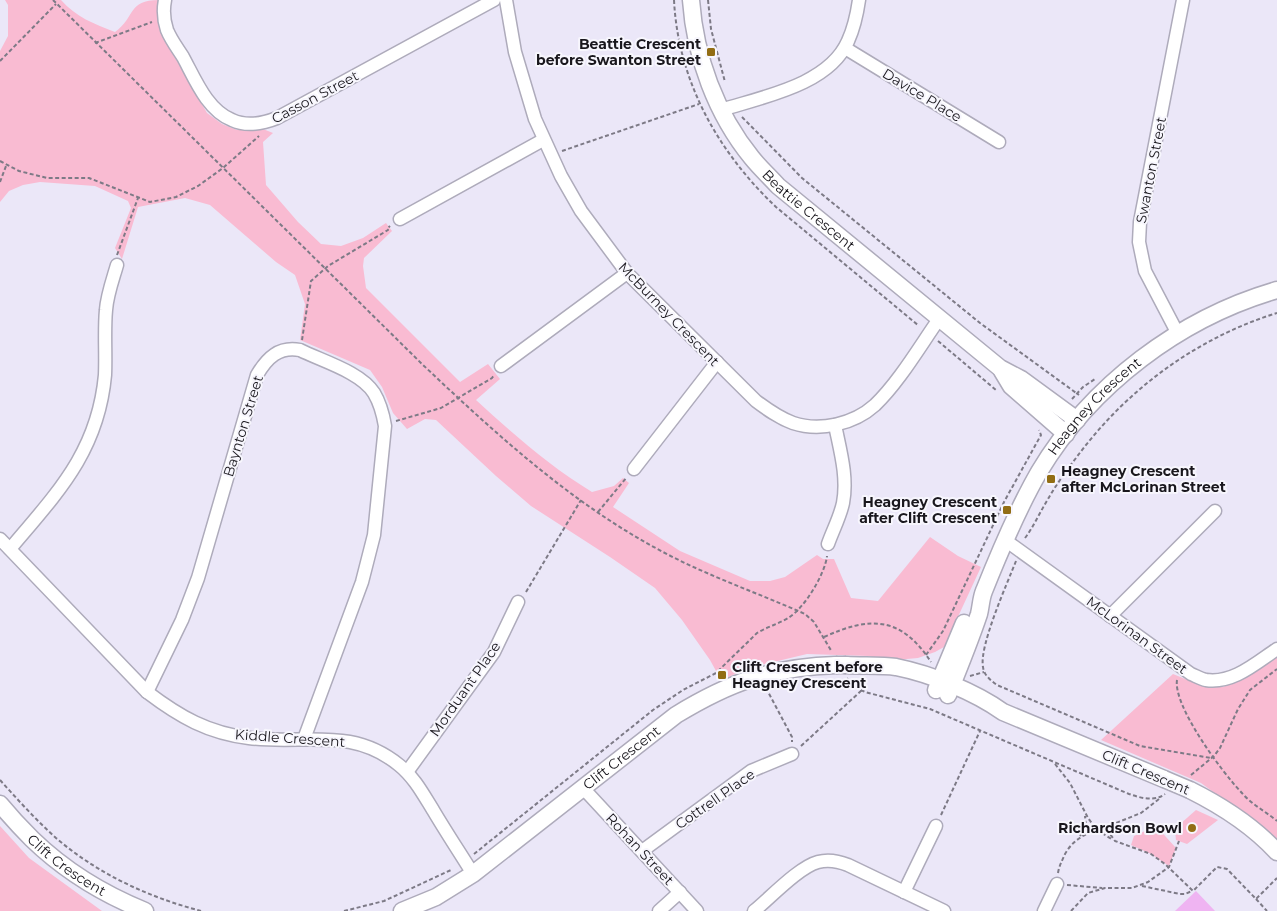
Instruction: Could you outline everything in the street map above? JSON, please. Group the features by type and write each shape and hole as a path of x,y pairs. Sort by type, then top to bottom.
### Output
{"street":[{"name":"Casson Street","path":"165,0 164,18 167,31 206,99 218,112 231,120 246,124 262,124 277,118 494,0"},
{"name":"McBurney Crescent","path":"506,0 521,75 534,119 550,154 581,210 627,273 756,402 774,414 794,423 814,426 834,425 852,420 876,404 889,389 939,319"},
{"name":"Beattie Crescent","path":"691,0 698,49 741,143 778,186 1000,368 1021,379 1078,420"},
{"path":"724,105 797,86 815,77 831,64 844,48 856,17 859,0"},
{"name":"Swanton Street","path":"1178,334 1145,271 1139,242 1140,222 1183,0"},
{"name":"Davice Place","path":"844,48 999,142"},
{"path":"400,219 543,140"},
{"path":"10,549 70,475 91,435 100,406 104,375 106,308 117,265"},
{"path":"501,366 627,273"},
{"name":"Heagney Crescent","path":"944,688 961,645 979,612 982,594 1005,540 1029,490 1052,452 1066,434 1100,395 1124,373 1178,334 1236,305 1277,290"},
{"path":"300,350 357,377 369,387 382,409 385,426 371,551 362,582 304,739"},
{"name":"Baynton Street","path":"147,692 182,620 198,578 257,375 270,357 281,351 300,350"},
{"path":"634,469 717,362"},
{"name":"Beattie Crescent","path":"1000,368 1011,386 1066,434"},
{"path":"828,544 843,504 845,486 834,425"},
{"path":"1110,616 1215,511"},
{"name":"Kiddle Crescent","path":"0,539 147,692 188,720 224,734 251,738 342,740 362,744 381,752 407,772 473,874"},
{"name":"McLorinan Street","path":"1005,540 1191,674 1206,680 1222,680 1237,675 1277,649"},
{"name":"Morduant Place","path":"407,772 494,652 518,602"},
{"path":"916,672 935,663 961,645 968,677 976,696"},
{"name":"Clift Crescent","path":"402,911 436,897 473,874 676,715 708,696 742,681 778,671 815,666 895,667 916,672 982,709 1003,712"},
{"name":"Clift Crescent","path":"865,667 886,675 985,699 1003,712 1168,785 1188,784 1245,823 1277,852"},
{"name":"Cottrell Place","path":"642,851 751,771 792,754"},
{"name":"Rohan Street","path":"583,788 697,911"},
{"name":"Clift Crescent","path":"0,804 32,839 65,867 83,880 121,901 145,911"},
{"path":"904,892 936,826"},
{"path":"754,911 801,871 820,861 834,860 944,911"},
{"path":"1044,911 1057,884"},
{"path":"659,911 680,892"}],"path":[{"path":"53,0 458,398 531,463 598,512 664,553 811,618 824,637 850,685 930,709 1130,794 1146,799 1161,797"},
{"path":"708,0 711,29 727,89 724,105"},
{"path":"0,61 56,4"},
{"path":"96,42 164,18"},
{"path":"550,154 724,105"},
{"path":"724,105 743,118 802,178 980,323 1076,393"},
{"path":"0,162 19,171 47,178 89,178 150,202 176,197 198,186 223,168 259,137 256,124"},
{"path":"0,182 6,166"},
{"path":"117,265 118,251 138,198"},
{"path":"300,350 311,281 325,268 388,230 400,219"},
{"path":"1024,540 1051,493 1075,458 1124,403 1168,366 1228,332 1277,313"},
{"path":"920,326 921,331"},
{"path":"947,349 999,392"},
{"path":"385,426 390,422 441,408 492,378 501,366"},
{"path":"926,655 944,631 1002,505 1041,435 1037,426"},
{"path":"598,512 634,469"},
{"path":"518,602 527,591 582,500"},
{"path":"475,853 653,710 683,690 716,674 757,633 798,611 823,572 827,559 828,544"},
{"path":"1014,566 984,649 982,660 984,672 990,680 996,685 1140,746 1213,757"},
{"path":"824,637 846,627 875,622 895,628 912,638 930,660"},
{"path":"1188,784 1220,748 1238,709 1250,690 1277,669"},
{"path":"1184,670 1176,681 1178,694 1195,728 1213,757 1241,793 1277,821"},
{"path":"968,677 984,672"},
{"path":"766,688 792,738 792,754"},
{"path":"792,754 862,690"},
{"path":"936,826 980,731"},
{"path":"1054,762 1070,783 1084,812 1097,830 1115,841 1151,854 1169,867 1193,890"},
{"path":"0,780 55,837 89,863 152,896 201,911"},
{"path":"1078,838 1141,813 1161,797 1168,785"},
{"path":"1084,812 1086,827 1058,866 1057,884 1120,889 1137,886 1148,882 1169,867 1179,841"},
{"path":"1111,826 1110,834 1115,841"},
{"path":"1137,886 1147,886 1185,894 1193,890 1217,867 1227,869 1267,911"},
{"path":"344,911 384,901 454,868"},
{"path":"1256,899 1277,878"},
{"path":"1071,911 1088,893 1105,888"}],"shaded area":[{"path":"5,0 61,0 79,15 115,32 137,6 149,1 159,0 159,23 162,35 207,113 222,124 237,130 263,129 273,133 263,142 266,185 298,222 321,244 341,246 363,238 386,223 392,231 364,258 363,266 366,288 460,382 488,364 500,379 476,400 532,449 592,492 614,486 623,478 629,483 613,507 680,551 750,581 770,581 785,577 817,555 823,559 834,559 851,598 878,601 930,537 958,556 981,567 944,647 918,658 884,661 869,656 807,654 752,667 721,680 710,660 682,620 655,588 531,506 436,420 425,419 407,429 393,413 382,387 370,370 300,340 305,304 295,275 276,262 210,205 185,198 138,207 122,259 115,248 131,208 128,201 95,186 40,182 23,185 9,191 0,202 0,51 8,36 8,5"},
{"path":"1277,656 1277,845 1235,808 1201,783 1101,740 1173,674 1200,685 1223,687 1251,673"},
{"name":"Richardson Bowl","path":"1196,810 1218,820 1187,844 1176,840 1175,831 1179,825"},
{"path":"0,826 29,858 102,911 0,911"},
{"path":"1156,826 1176,848 1169,866 1151,854 1131,845 1134,836"}],"building":[{"path":"1196,891 1215,911 1175,911"}],"place":[{"name":"Beattie Crescent before Swanton Street","path":"711,52"},
{"name":"Heagney Crescent after McLorinan Street","path":"1051,479"},
{"name":"Heagney Crescent after Clift Crescent","path":"1007,510"},
{"name":"Clift Crescent before Heagney Crescent","path":"722,675"},
{"name":"Richardson Bowl","path":"1192,828"}]}
